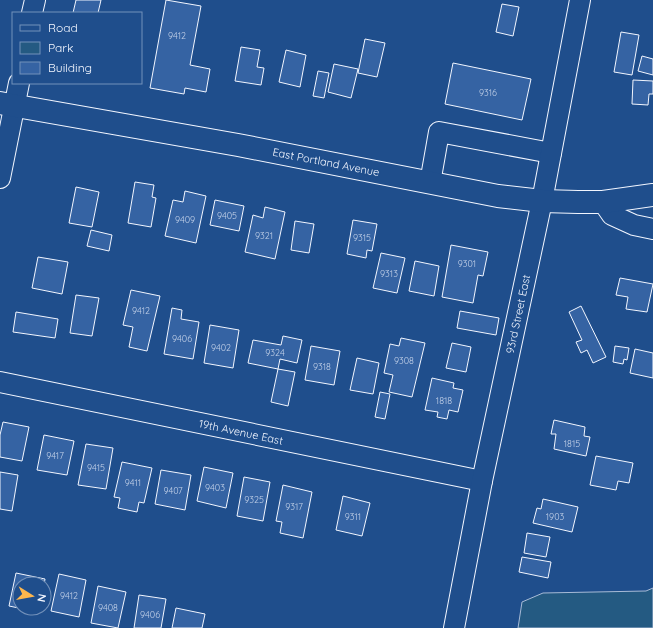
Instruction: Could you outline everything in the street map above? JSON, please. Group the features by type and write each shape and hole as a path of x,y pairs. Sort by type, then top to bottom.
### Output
{"main road":[{"name":"East Portland Avenue","path":"7,105 238,146 498,196 542,201 603,202 653,195"}],"street":[{"path":"32,12 35,0"},
{"name":"93rd Street East","path":"454,628 482,482 542,201 580,0"},
{"path":"0,178 7,105 18,84"},
{"path":"430,183 439,132 551,153"},
{"path":"603,202 612,215 634,225 653,229"},
{"name":"19th Avenue East","path":"0,382 482,482"}],"green space":[{"path":"653,588 653,628 518,628 522,602 543,593 646,591"}],"building":[{"path":"76,0 101,0 98,12 73,12"},
{"path":"166,0 201,6 190,65 210,69 206,92 185,88 184,94 150,88"},
{"path":"502,4 519,7 513,36 496,32"},
{"path":"621,32 639,35 632,75 614,72"},
{"path":"365,39 385,43 377,77 358,73"},
{"path":"241,47 260,50 257,67 264,68 261,85 235,81"},
{"path":"286,50 306,55 300,87 279,82"},
{"path":"642,56 653,59 653,75 638,71"},
{"path":"453,63 531,79 522,120 445,104"},
{"path":"334,64 358,69 351,98 328,92"},
{"path":"318,71 329,73 324,98 313,96"},
{"path":"633,80 653,81 653,94 649,94 648,105 632,104"},
{"path":"135,182 154,185 152,197 156,198 151,227 128,223"},
{"path":"76,187 99,192 92,227 69,223"},
{"path":"185,191 206,196 196,243 165,236 173,200 183,202"},
{"path":"215,200 244,206 239,231 210,225"},
{"path":"265,207 285,212 275,259 245,252 253,215 263,218"},
{"path":"353,220 377,224 372,251 367,250 366,258 347,254"},
{"path":"295,221 314,224 309,253 291,250"},
{"path":"91,230 112,235 109,251 87,246"},
{"path":"451,245 488,252 483,276 478,275 473,303 442,297"},
{"path":"381,253 405,258 397,293 373,288"},
{"path":"38,257 68,262 62,294 32,288"},
{"path":"415,261 439,266 434,296 409,291"},
{"path":"620,278 653,284 647,312 626,309 628,297 616,295"},
{"path":"131,290 160,296 147,351 129,347 133,327 123,325"},
{"path":"76,295 99,298 92,336 70,333"},
{"path":"581,306 606,357 593,363 587,350 581,353 576,342 582,340 569,312"},
{"path":"172,308 182,310 181,319 199,322 193,359 164,354"},
{"path":"460,311 499,318 496,335 457,328"},
{"path":"16,312 58,319 55,338 13,332"},
{"path":"210,325 239,330 233,368 204,363"},
{"path":"283,336 302,340 297,363 280,359 278,369 248,363 253,340 281,345"},
{"path":"401,338 425,343 412,397 389,392 393,375 384,373 390,344 399,346"},
{"path":"452,343 471,347 466,372 446,368"},
{"path":"311,346 340,351 334,385 305,380"},
{"path":"615,346 629,348 627,360 624,359 623,364 613,362"},
{"path":"635,349 653,353 653,378 630,373"},
{"path":"357,358 379,363 373,394 350,390"},
{"path":"278,369 295,372 288,406 271,402"},
{"path":"432,378 454,383 453,388 463,390 458,412 449,410 447,419 437,417 438,412 425,410"},
{"path":"380,392 390,394 385,419 375,417"},
{"path":"554,420 585,427 584,436 590,437 586,456 554,449 556,434 551,434"},
{"path":"3,422 29,427 22,461 0,457 0,435"},
{"path":"44,435 74,441 67,475 37,470"},
{"path":"86,444 113,448 106,489 78,485"},
{"path":"596,456 633,463 629,483 618,481 616,490 590,485"},
{"path":"122,462 152,468 144,503 139,502 137,512 118,508 120,498 114,497"},
{"path":"204,467 233,473 226,508 197,501"},
{"path":"161,470 191,475 185,510 155,504"},
{"path":"0,472 18,475 12,511 0,509"},
{"path":"244,477 270,482 263,521 237,516"},
{"path":"283,485 312,492 303,538 280,533 282,522 276,521"},
{"path":"343,496 370,503 362,536 336,530"},
{"path":"543,499 578,507 572,532 533,523 537,508 541,509"},
{"path":"527,533 550,537 546,557 524,553"},
{"path":"522,557 551,562 548,578 519,572"},
{"path":"16,573 30,576 15,576"},
{"path":"59,574 86,580 79,617 52,611"},
{"path":"98,586 126,592 118,628 91,623"},
{"path":"12,592 12,607 9,606"},
{"path":"139,595 166,599 161,628 134,628"},
{"path":"176,608 205,614 202,628 172,628"}]}
